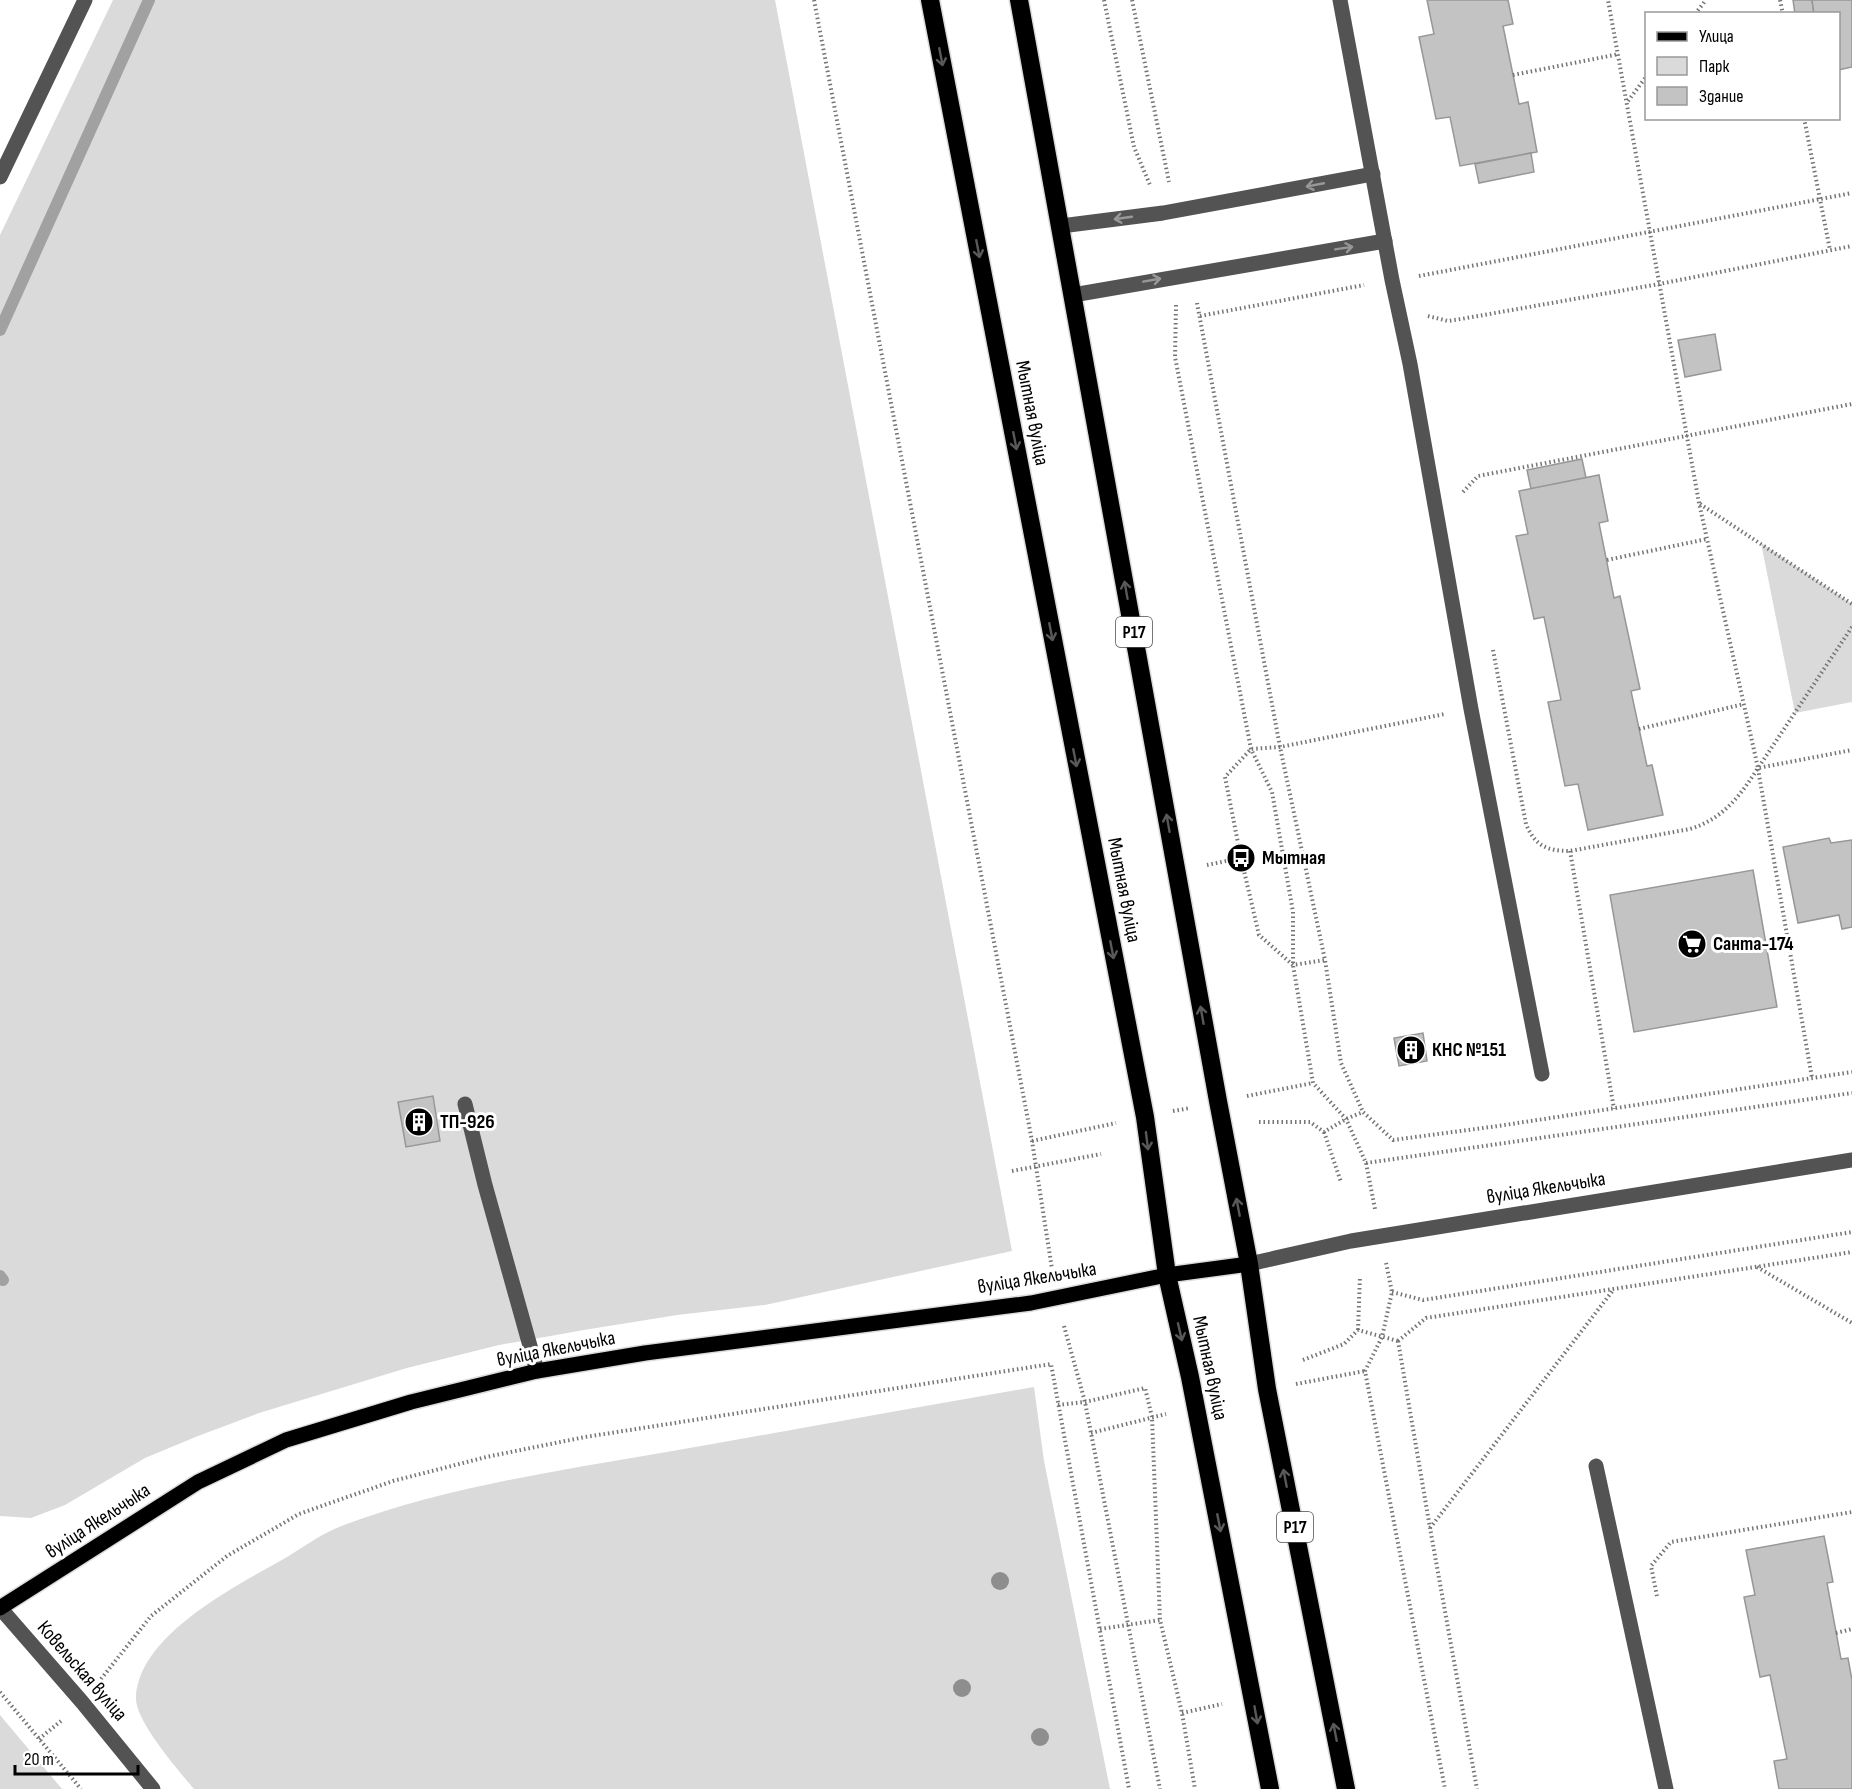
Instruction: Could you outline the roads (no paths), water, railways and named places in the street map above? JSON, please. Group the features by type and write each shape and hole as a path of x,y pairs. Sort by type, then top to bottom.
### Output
{"highway":[{"name":"Мытная вуліца","path":"930,0 1144,1118 1167,1275 1190,1377 1270,1789"},
{"name":"Р17","path":"1019,0 1249,1264 1268,1389 1346,1789"}],"main road":[{"name":"вуліца Якельчыка","path":"0,1608 198,1482 286,1440 411,1402 537,1371 645,1353 1031,1303 1167,1275 1249,1264"}],"street":[{"path":"0,177 85,0"},
{"path":"1340,0 1392,280 1410,364 1471,709 1542,1074"},
{"path":"1061,226 1169,212 1373,174"},
{"path":"1073,295 1385,241"},
{"path":"465,1104 537,1371"},
{"name":"вуліца Якельчыка","path":"1249,1264 1351,1241 1852,1160"},
{"path":"1596,1466 1666,1789"},
{"name":"Ковельская вуліца","path":"0,1608 82,1702 153,1789"}],"waterway":[{"path":"0,330 149,0"},
{"path":"0,1276 3,1280"}],"place":[{"name":"Мытная","path":"1241,858"},
{"name":"Санта-174","path":"1692,944"},
{"name":"КНС №151","path":"1411,1050"},
{"name":"ТП-926","path":"419,1122"}]}
